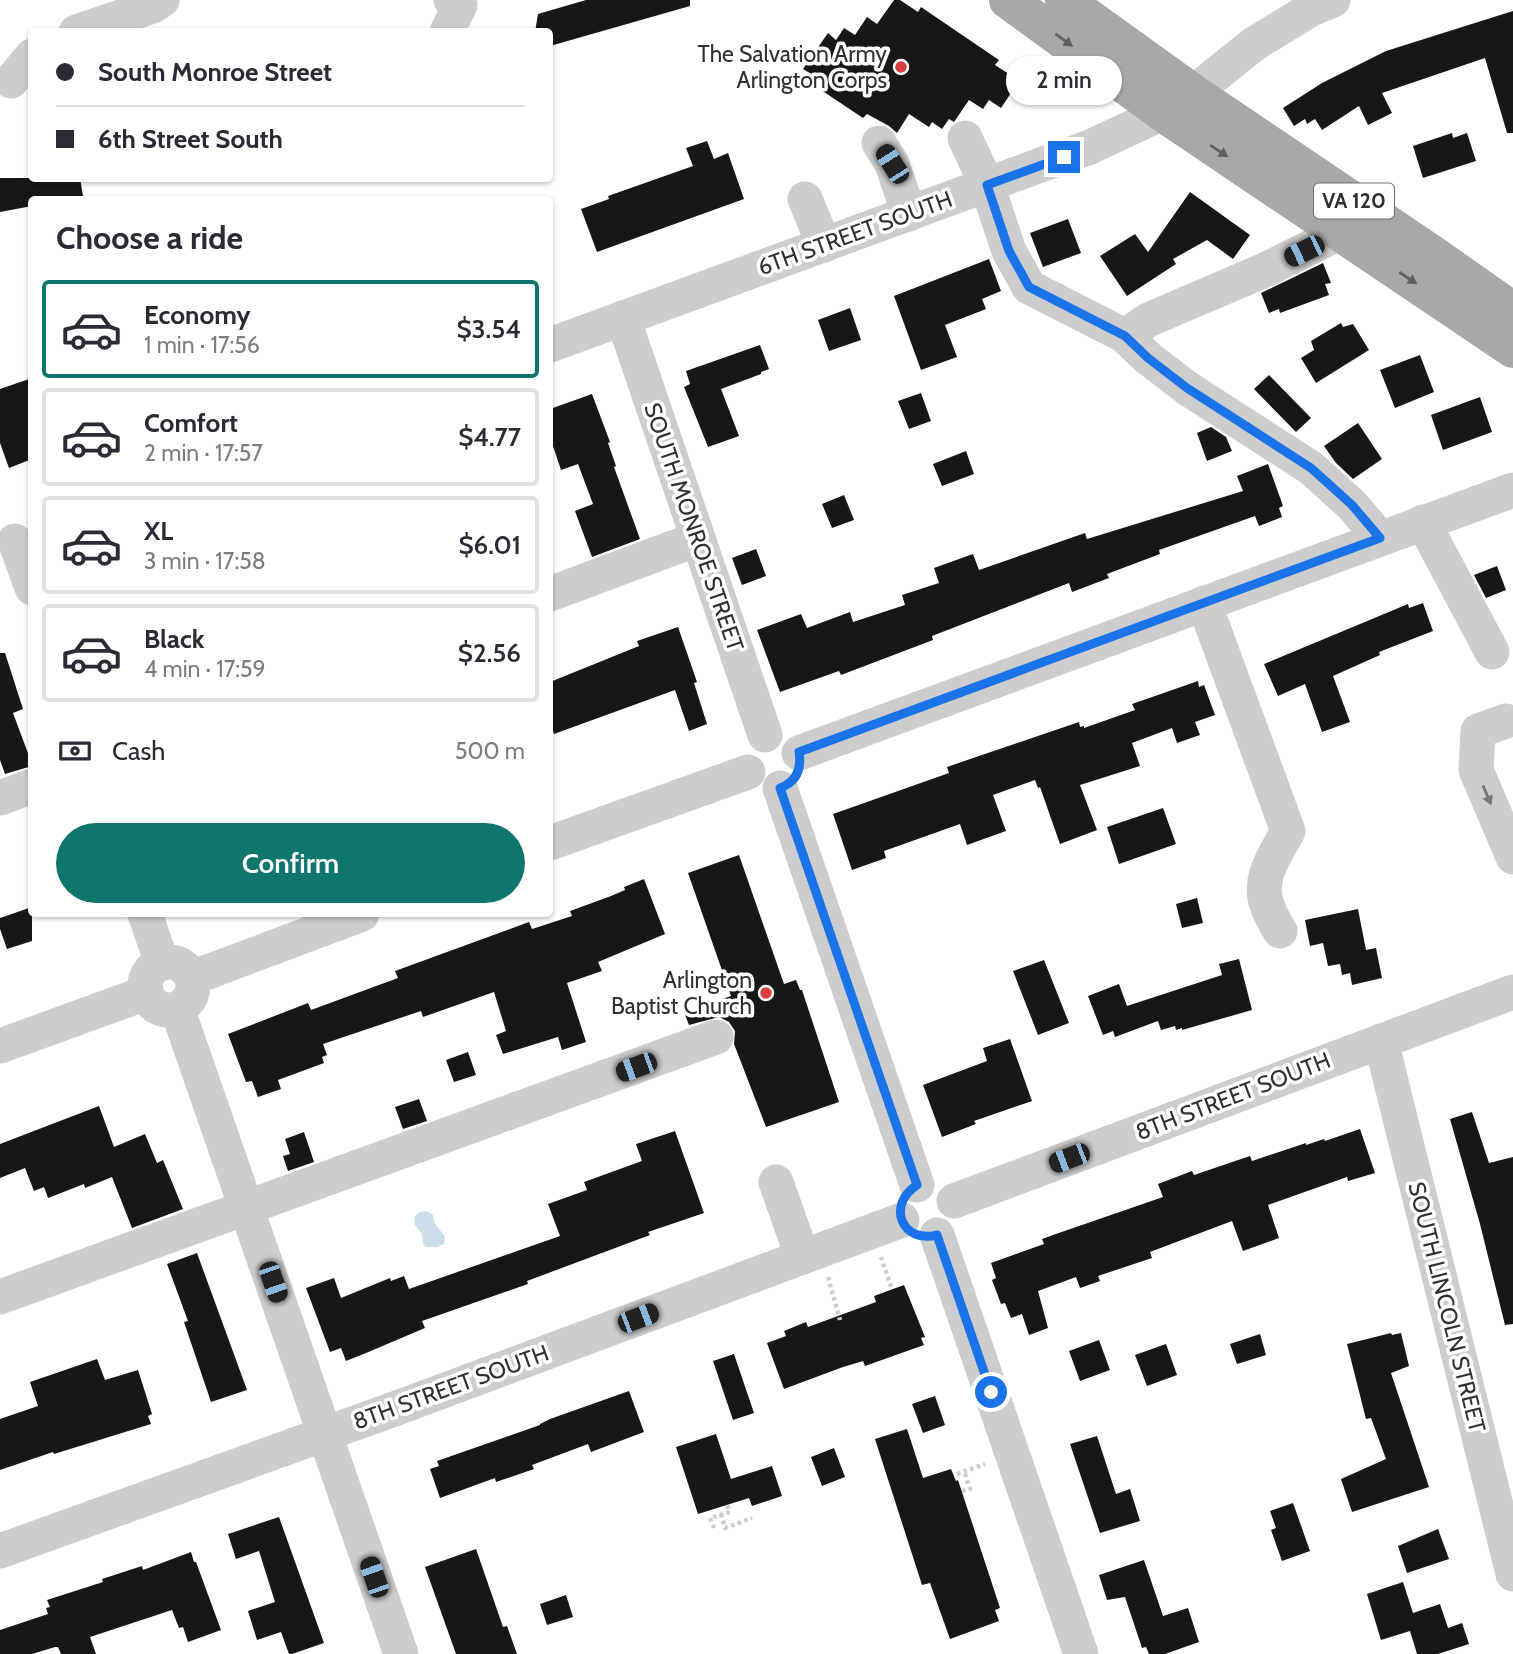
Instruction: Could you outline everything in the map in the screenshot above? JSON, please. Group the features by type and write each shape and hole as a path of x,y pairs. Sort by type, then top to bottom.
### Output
{"main road":[{"name":"VA 120","path":"1009,0 1432,254 1513,311"},
{"name":"VA 120","path":"1064,0 1178,103 1340,233 1513,349"}],"street":[{"path":"88,28 153,6 162,0"},
{"path":"449,28 460,5 451,0"},
{"name":"6TH STREET SOUTH","path":"553,344 1090,148 1178,103 1254,44 1311,9 1333,0"},
{"path":"965,138 987,185 1009,251 1029,287 1125,336 1187,388 1311,468 1352,505 1380,538"},
{"path":"879,143 892,164 909,214"},
{"path":"806,199 824,245"},
{"path":"1125,336 1148,320 1267,269 1340,233"},
{"name":"SOUTH MONROE STREET","path":"623,318 765,734"},
{"path":"799,752 1513,490"},
{"path":"1423,522 1492,652"},
{"path":"553,593 697,538"},
{"path":"16,541 28,576"},
{"path":"1204,603 1288,831 1271,861 1264,883 1266,904 1280,931"},
{"path":"1492,726 1476,770 1513,857"},
{"path":"765,734 782,736 799,752 801,761 795,779 780,788 772,789 757,784 748,772 747,754 751,746 765,734"},
{"path":"553,842 748,772"},
{"path":"0,798 28,788"},
{"path":"780,788 917,1185"},
{"path":"146,917 167,978 155,1005 177,1011 324,1433 394,1652"},
{"path":"0,1046 167,978 353,917"},
{"name":"8TH STREET SOUTH","path":"954,1201 1513,992"},
{"path":"0,1297 716,1038"},
{"name":"SOUTH LINCOLN STREET","path":"1381,1041 1513,1574"},
{"path":"776,1182 811,1253"},
{"path":"917,1185 934,1185 954,1201 953,1218 937,1235 929,1237 912,1233 902,1220 901,1203 904,1196 917,1185"},
{"name":"8TH STREET SOUTH","path":"0,1551 902,1220"},
{"path":"937,1235 1081,1654"}],"path":[{"path":"811,1253 840,1320"},
{"path":"962,1491 970,1489 964,1471"},
{"path":"713,1528 710,1518 730,1512 727,1505"},
{"path":"722,1514 725,1528 752,1518"}],"water":[{"path":"427,1211 433,1215 434,1222 445,1237 444,1244 437,1247 426,1247 423,1244 422,1234 415,1225 414,1217"}],"building":[{"path":"586,0 690,0 690,6 553,45 553,28 536,28 538,14"},
{"name":"The Salvation Army Arlington Corps","path":"894,0 900,0 918,12 921,7 999,60 995,65 1012,76 1006,85 1013,90 1001,108 989,100 983,109 969,100 954,122 949,119 942,129 932,122 929,127 909,114 897,133 867,114 863,118 812,84 816,77 803,69 828,33 836,40 844,28 855,35 867,17 877,24"},
{"path":"1513,11 1513,133 1507,133 1485,58 1382,93 1392,113 1368,125 1359,106 1322,130 1315,119 1307,124 1305,119 1294,126 1283,108 1322,83 1386,51"},
{"path":"1452,133 1453,138 1467,133 1476,161 1423,178 1413,146"},
{"path":"707,141 714,159 728,153 744,199 597,252 581,209 609,199 608,196 693,166 686,148"},
{"path":"0,178 28,178 28,182 81,182 83,196 28,196 28,207 0,212"},
{"path":"1190,192 1250,235 1233,259 1207,240 1173,259 1176,264 1127,296 1100,256 1135,234 1148,252"},
{"path":"1068,219 1081,253 1043,267 1030,233"},
{"path":"989,259 1001,291 982,299 986,309 945,325 957,357 921,370 894,296"},
{"path":"1323,263 1331,283 1325,284 1329,295 1280,313 1279,309 1269,313 1261,293"},
{"path":"850,308 861,340 829,351 818,320"},
{"path":"1341,323 1343,327 1353,324 1369,350 1316,383 1301,358 1314,350 1311,341"},
{"path":"760,345 769,369 721,389 739,436 708,447 684,387 690,384 686,371"},
{"path":"1420,355 1434,392 1395,408 1380,370"},
{"path":"1269,375 1311,418 1296,432 1254,389"},
{"path":"28,379 28,461 9,468 0,443 0,389"},
{"path":"921,393 931,421 909,429 898,401"},
{"path":"592,394 640,539 592,557 575,511 593,504 578,464 561,470 553,446 553,408"},
{"path":"1480,397 1492,432 1443,450 1431,415"},
{"path":"1358,423 1382,459 1353,479 1336,463 1324,446"},
{"path":"1211,427 1226,437 1232,451 1207,461 1197,433"},
{"path":"966,451 974,474 942,486 933,464"},
{"path":"1268,464 1283,506 1279,508 1282,517 1259,526 1255,516 1159,550 1160,554 1107,574 1109,578 1072,592 1069,583 932,636 933,640 841,675 839,671 780,692 757,630 801,614 807,628 850,612 853,622 905,605 902,595 939,583 934,568 973,554 979,570 1085,533 1087,539 1243,491 1237,476"},
{"path":"844,495 854,520 832,528 822,504"},
{"path":"756,549 766,576 742,585 732,558"},
{"path":"1497,566 1506,590 1486,598 1474,575"},
{"path":"1423,603 1433,631 1379,652 1380,655 1333,676 1350,722 1322,732 1305,684 1278,696 1264,664 1408,604 1409,608"},
{"path":"678,627 697,682 694,683 707,724 689,731 675,690 554,734 553,681 639,646 637,641"},
{"path":"0,653 5,653 23,709 13,713 28,753 28,767 5,774 0,760"},
{"path":"1198,681 1199,687 1204,685 1215,715 1195,722 1200,735 1177,743 1172,728 1132,743 1140,766 1080,785 1097,830 1060,844 1040,787 1038,788 1035,780 993,795 1006,831 967,845 960,824 884,851 886,858 852,870 833,814 949,773 947,767 976,757 1079,722 1080,727 1084,728 1135,710 1132,704"},
{"path":"1163,808 1176,844 1119,864 1107,827"},
{"name":"Arlington Baptist Church","path":"739,855 784,984 796,980 802,990 839,1102 766,1127 734,1044 735,1031 729,1022 719,1017 689,1025 684,1012 731,996 688,873"},
{"path":"644,879 665,934 598,962 602,971 567,983 586,1042 562,1050 558,1037 503,1054 496,1035 506,1031 494,992 423,1017 421,1011 323,1044 327,1055 322,1057 324,1063 278,1080 281,1089 258,1097 252,1081 246,1082 228,1034 308,1003 311,1010 398,978 395,971 529,922 532,929 572,916 570,911 625,890 624,887"},
{"path":"1197,898 1203,923 1182,928 1176,904"},
{"path":"28,908 28,917 32,917 32,941 7,949 0,929 0,918"},
{"path":"1358,909 1366,950 1376,948 1382,978 1352,985 1350,973 1342,975 1340,964 1328,966 1323,943 1310,946 1305,920"},
{"path":"1239,959 1252,1010 1182,1030 1176,1030 1175,1026 1161,1030 1158,1021 1115,1037 1113,1031 1103,1035 1088,996 1119,984 1127,1006 1222,975 1219,964"},
{"path":"1044,960 1069,1023 1038,1035 1013,971"},
{"path":"1010,1039 1032,1101 974,1121 976,1124 942,1137 923,1085 987,1061 983,1048"},
{"path":"468,1052 476,1075 454,1082 446,1060"},
{"path":"419,1099 427,1121 403,1129 395,1107"},
{"path":"99,1106 114,1147 145,1134 157,1163 163,1160 183,1209 132,1228 112,1177 48,1198 44,1187 34,1191 25,1168 0,1178 0,1144"},
{"path":"1472,1112 1489,1163 1513,1157 1513,1324 1505,1325 1450,1119"},
{"path":"1360,1129 1375,1173 1348,1181 1347,1177 1268,1205 1279,1238 1243,1251 1232,1221 1150,1252 1152,1258 1098,1276 1100,1281 1080,1288 1076,1277 1038,1291 1048,1328 1029,1335 1022,1314 1011,1318 1005,1303 1001,1304 992,1280 996,1278 991,1263 1044,1244 1042,1239 1163,1197 1158,1184 1192,1171 1194,1175 1250,1156 1252,1161"},
{"path":"675,1131 704,1213 648,1232 650,1235 527,1281 528,1284 422,1321 425,1328 346,1361 341,1348 330,1352 306,1288 334,1278 341,1298 390,1278 391,1281 404,1276 409,1289 560,1236 548,1204 587,1190 584,1182 642,1161 636,1144"},
{"path":"304,1132 314,1162 288,1171 283,1156 290,1154 285,1139"},
{"path":"197,1253 247,1390 211,1402 184,1322 188,1321 167,1264"},
{"path":"904,1285 925,1337 921,1338 924,1345 865,1366 863,1361 843,1367 784,1389 767,1343 786,1336 784,1331 806,1322 808,1327 876,1302 874,1296"},
{"path":"1401,1333 1409,1366 1391,1373 1429,1487 1352,1512 1341,1479 1386,1459 1371,1418 1366,1419 1347,1344"},
{"path":"1260,1334 1266,1355 1237,1364 1230,1344"},
{"path":"1099,1340 1110,1370 1080,1381 1069,1351"},
{"path":"1166,1344 1177,1375 1147,1386 1135,1355"},
{"path":"734,1354 754,1413 733,1420 713,1361"},
{"path":"97,1359 105,1380 138,1370 152,1414 148,1416 151,1424 0,1470 0,1419 38,1406 30,1382"},
{"path":"629,1391 644,1432 591,1452 588,1444 532,1465 534,1469 496,1482 495,1478 440,1498 430,1469 439,1466 437,1461"},
{"path":"935,1396 945,1425 923,1433 912,1404"},
{"path":"907,1429 923,1478 951,1469 956,1481 958,1480 1000,1608 995,1610 999,1621 950,1639 930,1583 922,1585 875,1439"},
{"path":"716,1434 731,1479 772,1466 782,1496 752,1506 749,1498 698,1514 676,1447"},
{"path":"1097,1436 1116,1494 1130,1489 1140,1521 1100,1533 1070,1444"},
{"path":"834,1448 845,1477 822,1486 811,1457"},
{"path":"1293,1503 1310,1551 1282,1561 1271,1530 1276,1528 1270,1511"},
{"path":"279,1517 324,1643 292,1654 289,1654 281,1632 257,1640 248,1611 275,1602 259,1551 236,1559 228,1534"},
{"path":"1438,1529 1449,1559 1407,1573 1398,1546"},
{"path":"476,1549 503,1627 507,1626 517,1654 456,1654 425,1567"},
{"path":"191,1552 221,1630 188,1642 183,1627 179,1628 172,1610 90,1637 96,1654 61,1654 58,1647 55,1647 32,1654 0,1654 0,1630 48,1614 46,1608 50,1607 47,1600 103,1582 102,1579 142,1566 143,1570"},
{"path":"1144,1560 1163,1616 1188,1608 1199,1642 1165,1654 1149,1654 1146,1647 1142,1648 1125,1597 1107,1600 1099,1575"},
{"path":"1403,1582 1413,1613 1440,1604 1448,1628 1462,1623 1469,1644 1438,1654 1417,1654 1410,1631 1381,1640 1367,1594"},
{"path":"566,1595 573,1617 547,1625 540,1604"}],"place":[{"name":"The Salvation Army Arlington Corps","path":"901,67"},
{"name":"Arlington Baptist Church","path":"766,993"}],"route":[{"path":"991,1392 937,1235 929,1237 912,1233 902,1220 901,1203 904,1196 917,1185 780,788 795,779 801,761 799,752 1380,538 1352,505 1311,468 1187,388 1125,336 1029,287 1009,251 987,185 1064,157"}]}
